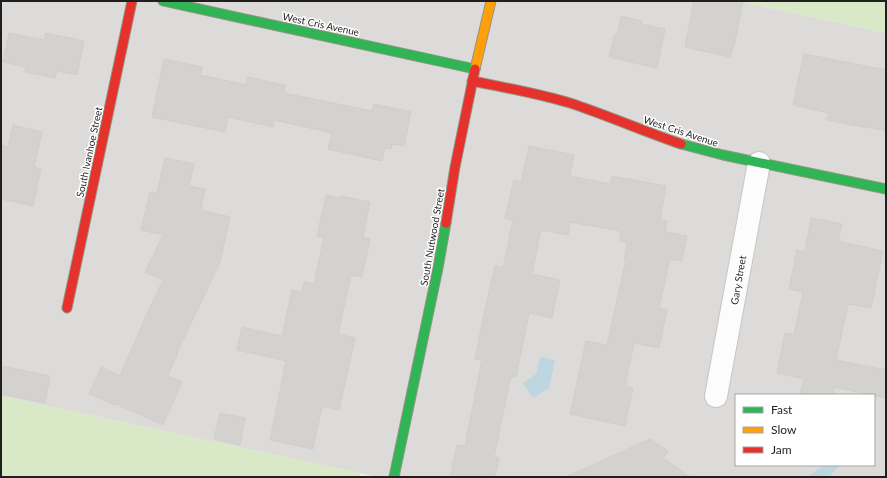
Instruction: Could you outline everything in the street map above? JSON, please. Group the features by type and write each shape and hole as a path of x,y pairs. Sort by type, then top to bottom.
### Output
{"street":[{"name":"South Ivanhoe Street","path":"67,308 132,1"},
{"name":"West Cris Avenue","path":"163,1 475,69"},
{"name":"South Nutwood Street","path":"394,477 438,268 455,166 472,81 491,1"},
{"name":"West Cris Avenue","path":"472,81 560,101 687,146 759,163 886,189"},
{"name":"Gary Street","path":"716,396 759,163"}],"shaded area":[{"path":"1,1 746,1 746,3 886,33 886,477 378,477 1,396"}],"green space":[{"path":"746,1 886,1 886,33 746,3"},
{"path":"1,396 360,473 359,477 1,477"}],"water":[{"path":"540,357 555,360 549,388 533,398 523,383 536,374"},
{"path":"822,466 839,466 829,477 808,477"}],"building":[{"path":"694,1 743,1 735,42 730,57 685,47"},
{"path":"621,16 642,21 642,24 665,29 657,68 609,57 614,35 617,36"},
{"path":"9,33 44,40 46,33 84,41 77,75 57,71 55,78 25,72 26,67 3,62"},
{"path":"804,54 886,70 886,131 827,120 829,113 793,105"},
{"path":"164,59 202,67 200,75 246,85 248,77 285,85 284,93 372,111 374,104 411,112 404,146 392,144 391,149 385,148 382,161 328,149 332,133 274,120 273,127 228,117 225,132 152,117"},
{"path":"13,125 42,132 34,167 41,169 33,206 1,199 1,145 8,147"},
{"path":"529,146 574,155 570,176 610,184 612,176 666,186 660,220 667,221 665,232 687,236 682,261 670,259 659,308 667,310 659,348 634,343 625,386 633,388 625,426 570,414 586,341 607,345 626,260 624,259 627,242 620,241 621,231 570,222 568,235 541,230 532,274 560,280 552,318 529,313 516,377 511,376 494,457 499,458 495,477 450,477 457,445 465,446 482,360 475,359 483,319 495,266 503,267 513,220 505,218 514,180 521,182"},
{"path":"165,158 194,164 189,186 205,189 201,210 230,217 220,262 177,353 168,376 182,382 163,425 116,404 115,405 89,394 101,367 120,376 163,280 145,272 163,235 141,230 150,192 157,193"},
{"path":"326,195 341,198 341,196 370,202 363,237 370,239 362,277 351,275 338,334 355,338 339,410 322,406 313,449 270,440 286,361 237,350 242,327 282,336 292,290 302,293 304,282 314,284 324,237 317,236"},
{"path":"811,218 842,224 838,241 883,251 871,308 848,304 836,360 886,370 886,398 875,396 875,394 867,394 834,387 833,394 800,394 804,379 777,373 785,333 794,335 803,292 789,289 797,250 805,252"},
{"path":"1,366 50,376 45,403 1,394"},
{"path":"220,413 245,418 240,445 214,439"},
{"path":"650,439 668,451 663,458 690,477 566,477"}],"traffic: fast":[{"path":"163,1 475,69"},
{"path":"681,144 723,155 886,189"},
{"path":"394,477 446,223"}],"traffic: slow":[{"path":"475,69 491,1"}],"traffic: jam":[{"path":"67,308 132,1"},
{"path":"446,223 455,167 475,69"},
{"path":"472,81 563,101 681,144"}]}
